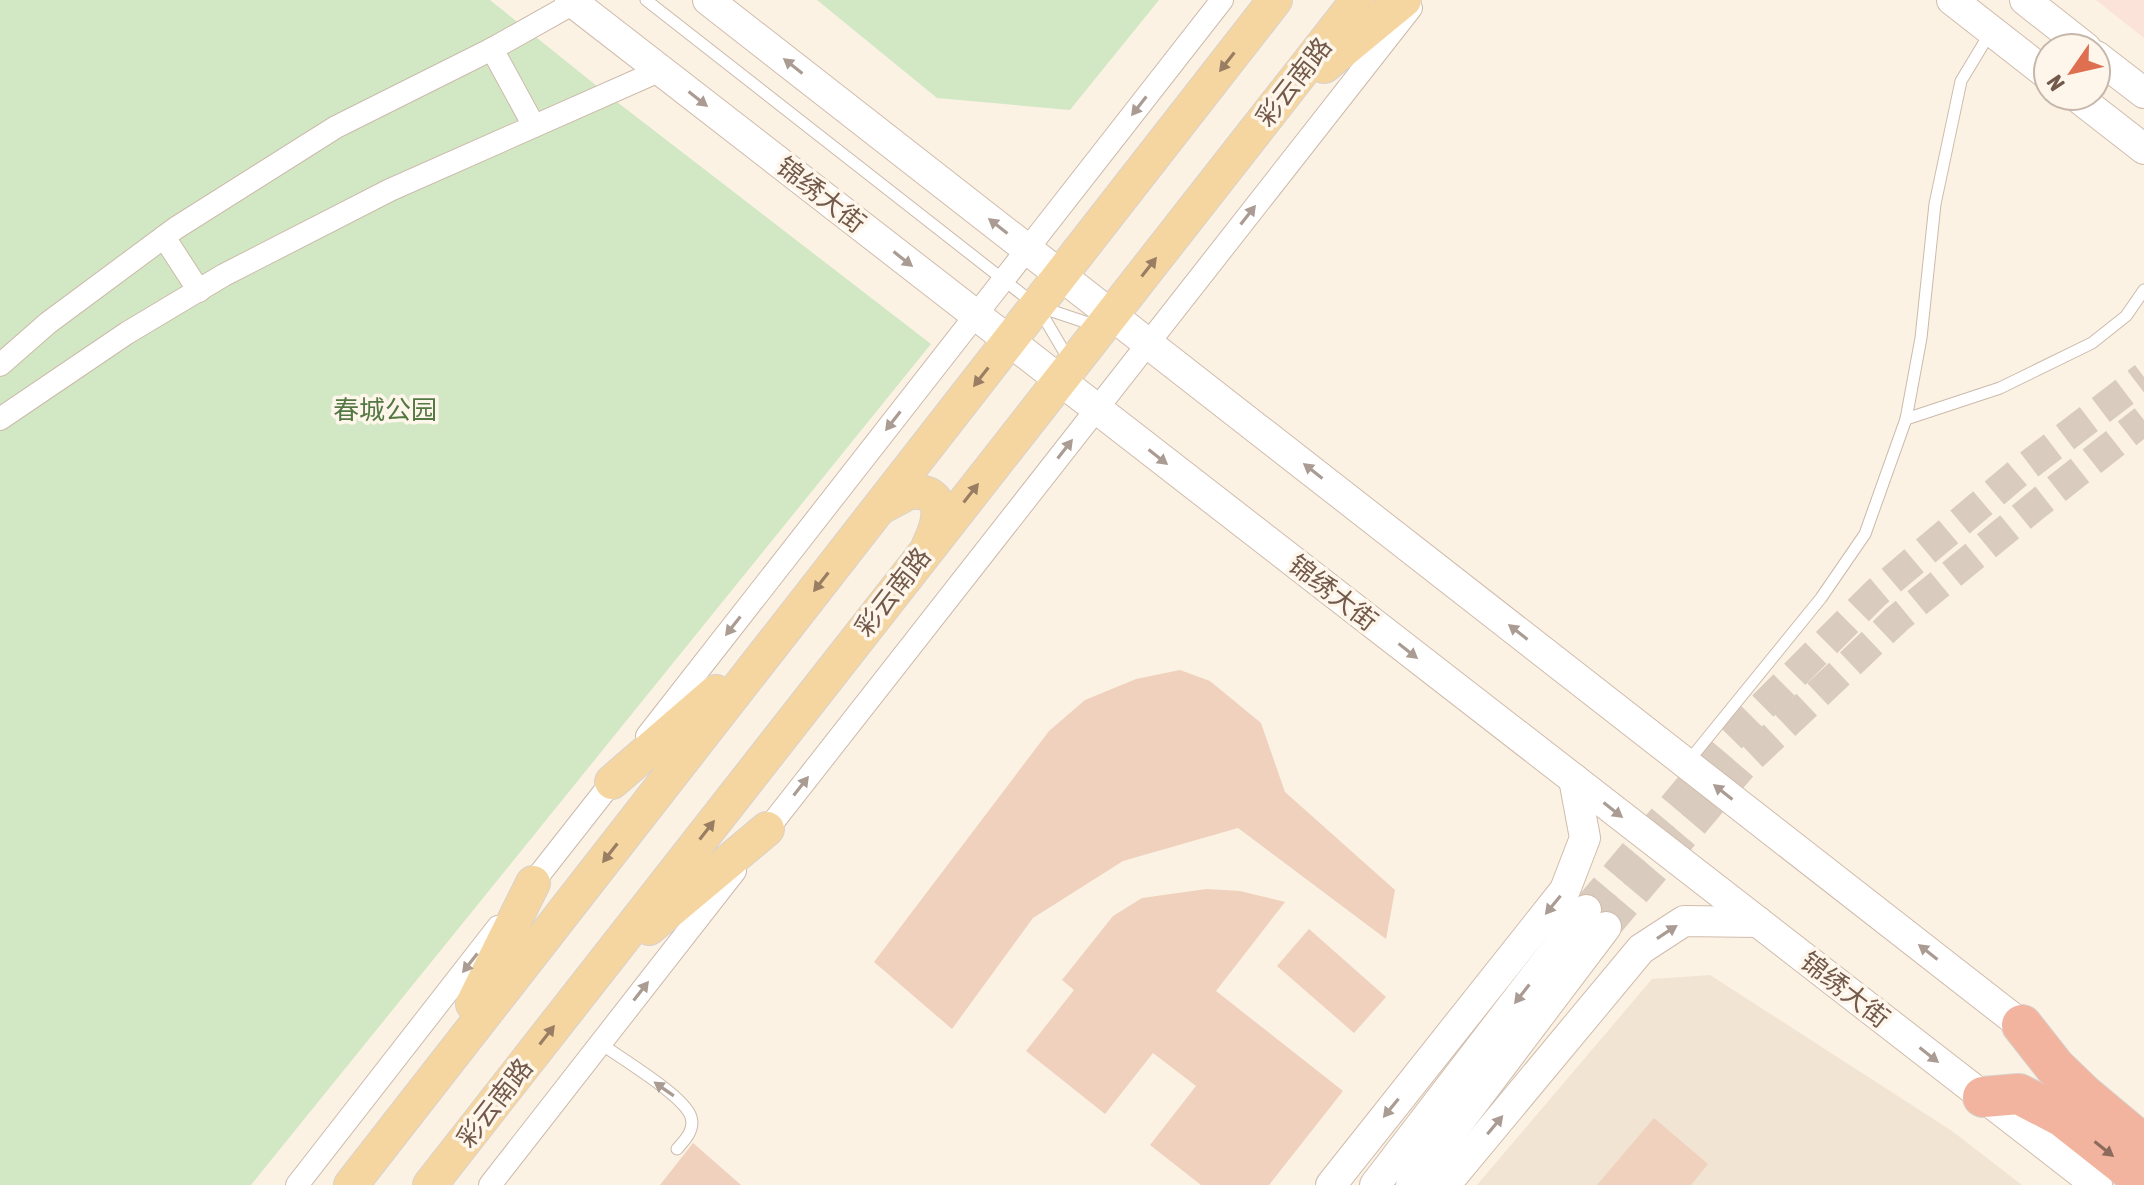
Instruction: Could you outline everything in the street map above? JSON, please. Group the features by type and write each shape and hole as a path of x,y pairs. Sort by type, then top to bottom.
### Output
{"highway":[{"path":"2022,1025 2055,1067 2073,1106 2144,1181"},
{"path":"1983,1097 2019,1094 2073,1106 2144,1145"}],"main road":[{"path":"708,0 1061,275 1106,320 1148,342 2144,1120"},
{"path":"351,1185 1275,0"},
{"name":"彩云南路","path":"430,1185 1358,0"},
{"path":"1277,104 1404,0"},
{"path":"1952,0 2032,63"},
{"path":"2025,0 2066,32"},
{"name":"锦绣大街","path":"572,1 1009,341 1066,372 1097,409 2097,1185"},
{"path":"2112,68 2144,93"},
{"path":"2097,112 2144,149"},
{"path":"879,508 909,492 929,496 938,508 939,523 927,549"},
{"path":"612,782 774,642"},
{"path":"1331,1185 1565,890 1585,838 1574,779"},
{"path":"597,972 767,829"},
{"path":"440,1070 533,883"},
{"path":"1375,1185 1596,918 1411,1185"},
{"path":"1445,1185 1641,949 1684,921 1758,922"}],"street":[{"path":"297,1185 1222,0"},
{"path":"490,1185 1417,0"},
{"path":"0,365 48,323 164,237 336,127 492,49 572,1"},
{"path":"492,49 534,126"},
{"path":"0,419 127,333 199,291 390,190 661,70"},
{"path":"164,237 199,291"}],"lane":[{"path":"646,0 1037,306 1106,320"},
{"path":"1686,763 1821,598 1865,534 1906,419 1921,338 1935,204 1961,81 1991,31"},
{"path":"1906,419 2000,388 2092,343 2126,316 2144,290"},
{"path":"1037,306 1066,372"},
{"path":"600,1043 684,1103 692,1119 690,1133 677,1149"}],"shaded area":[{"path":"2096,0 2144,0 2144,38"},
{"path":"1710,975 1952,1131 2022,1185 1477,1185 1652,979"}],"green space":[{"name":"春城公园","path":"0,0 490,0 931,344 251,1185 0,1185"},
{"path":"817,0 1159,0 1070,110 937,98"}],"building":[{"path":"1180,670 1210,681 1261,723 1285,792 1395,890 1386,939 1238,828 1123,861 1033,918 952,1029 874,962 1049,731 1085,700 1136,679"},
{"path":"1207,889 1240,891 1285,902 1216,991 1343,1091 1269,1185 1201,1185 1150,1145 1196,1086 1153,1053 1105,1114 1026,1051 1074,990 1062,980 1113,916 1142,898"},
{"path":"1309,929 1386,997 1354,1033 1277,966"},
{"path":"1654,1118 1708,1164 1691,1185 1597,1185"},
{"path":"693,1143 741,1185 660,1185"}],"tunnel":[{"path":"1586,910 1728,741 1876,593 2018,473 2144,377"},
{"path":"1606,927 1744,764 1897,619 2144,420"}]}
